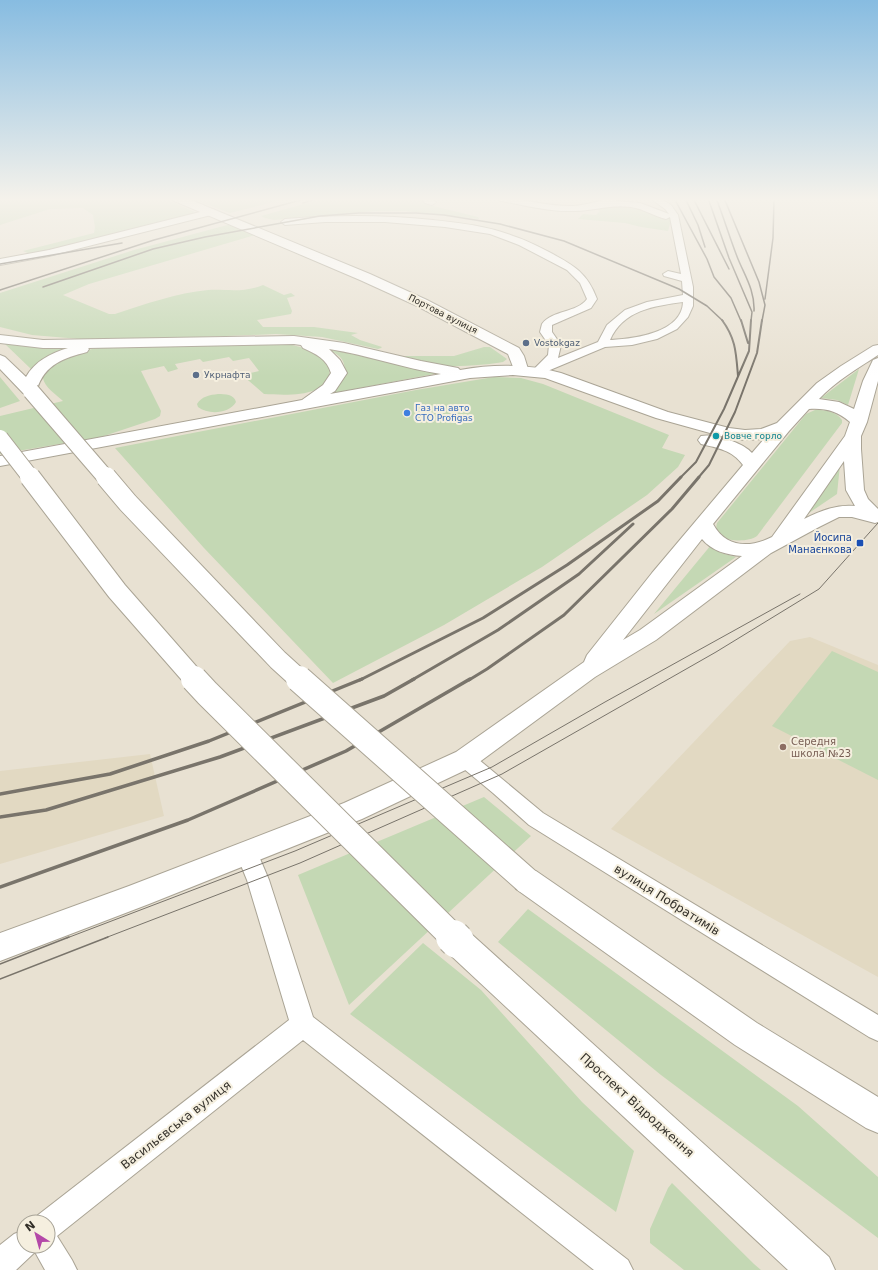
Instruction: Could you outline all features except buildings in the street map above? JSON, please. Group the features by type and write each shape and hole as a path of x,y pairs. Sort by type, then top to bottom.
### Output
{"main road":[{"name":"Портова вулиця","path":"319,257 422,303 514,351 517,356 520,369"},
{"path":"0,339 43,344 294,340 344,347 421,366 470,373"},
{"path":"294,340 313,347 331,358 337,364 338,373 329,388 304,404"},
{"path":"30,390 36,373 60,356 78,350 107,344"},
{"path":"587,672 659,578 783,427 823,386 840,373 878,349"},
{"path":"0,360 30,390 128,503 278,660 526,880 746,1034 878,1116"},
{"path":"877,517 863,505 856,494 854,484 856,429 878,363"},
{"path":"0,461 470,373 503,369 538,371 586,386 662,415 728,433 745,435 763,434 783,427"},
{"path":"586,386 664,426 687,435 729,446 742,452 752,465"},
{"path":"803,406 825,403 844,408 856,429"},
{"path":"704,525 707,535 726,548 744,551 771,545 856,429"},
{"name":"Проспект Відродження","path":"0,438 117,591 207,693 457,941 816,1270"},
{"path":"0,946 247,853 353,811 465,759 587,672 648,635 709,592 771,545 833,513 844,511 877,517"}],"street":[{"path":"0,262 26,257"},
{"path":"538,371 554,356 555,345 546,332 547,324 555,319 587,306 592,299 589,288 576,270 551,257"},
{"path":"538,371 603,344 632,342 653,337 673,327 683,318 688,306 688,279 684,273 681,257"},
{"path":"668,274 688,279"},
{"path":"603,344 612,325 626,312 646,305 687,298"},
{"name":"вулиця Побратимів","path":"465,759 500,787 536,819 878,1029"},
{"path":"247,853 258,880 303,1024 618,1270"},
{"name":"Васильєвська вулиця","path":"56,1219 303,1024"},
{"path":"0,1264 16,1251"},
{"path":"52,1254 62,1270"}],"shaded area":[{"name":"Середня школа №23","path":"810,637 878,665 878,977 611,829 790,641"},
{"path":"150,754 164,816 0,864 0,771"}],"green space":[{"path":"111,257 180,257 89,284 63,295 109,314 115,314 161,299 196,291 242,290 263,285 284,295 291,293 295,296 287,298 292,311 291,314 257,320 263,327 314,327 358,333 351,335 360,340 382,347 378,349 322,337 276,334 104,341 32,335 0,327 0,293"},
{"path":"5,344 23,346 74,347 42,361 31,369"},
{"path":"287,344 311,351 320,356 330,365 329,376 324,384 306,393 284,395 264,394 242,375 259,371 249,358 233,361 229,357 203,362 200,359 175,364 178,369 168,372 164,366 141,371 161,411 160,416 155,419 101,437 0,454 0,416 63,401 48,388 43,378 44,373 48,368 63,359 92,349 109,347"},
{"path":"324,347 439,373 328,394 345,373 345,367 340,357"},
{"path":"484,347 490,347 507,359 503,362 493,364 437,366 412,361 404,356 454,356"},
{"path":"859,369 848,405 837,400 821,398"},
{"path":"0,377 20,401 0,408"},
{"path":"494,377 521,378 543,384 669,435 662,448 685,455 678,467 647,495 542,567 444,625 333,683 204,548 115,448 416,390"},
{"path":"226,394 231,396 236,402 229,409 218,412 202,410 198,407 197,404 199,401 209,395"},
{"path":"815,410 833,413 840,417 842,423 757,536 752,539 745,540 731,540 724,538 719,534 717,523 806,414"},
{"path":"840,465 837,494 806,515"},
{"path":"711,545 721,553 736,557 654,614"},
{"path":"832,651 878,672 878,780 772,726"},
{"path":"484,797 531,836 349,1005 298,875"},
{"path":"528,909 798,1106 878,1177 878,1238 661,1075 498,942"},
{"path":"423,943 481,990 582,1102 634,1151 616,1212 350,1014"},
{"path":"672,1183 761,1270 684,1270 650,1243 650,1229 668,1188"}],"tram line":[{"path":"105,938 300,863 502,774 716,652 819,589 878,523"},
{"path":"67,938 295,851 492,767 605,702 800,594"},
{"path":"0,964 69,937"},
{"path":"0,979 108,937"}],"railway":[{"path":"0,264 39,257"},
{"path":"0,290 101,257"},
{"path":"43,287 129,257"},
{"path":"603,257 679,289 707,306 722,320"},
{"path":"706,257 714,277 731,298 741,321"},
{"path":"723,257 729,269"},
{"path":"729,257 752,312 751,321"},
{"path":"738,257 751,290 754,311"},
{"path":"749,257 759,282 765,305 762,321"},
{"path":"765,299 770,257"},
{"path":"722,320 733,340 738,376"},
{"path":"741,320 748,343"},
{"path":"681,477 696,462 724,409 749,351 751,320"},
{"path":"698,478 709,465 735,412 757,353 762,320"},
{"path":"362,679 483,618 567,565 658,501 681,477"},
{"path":"469,680 564,615 672,509 699,477"},
{"path":"412,680 498,630 579,574 633,524"},
{"path":"0,794 110,774 209,741 362,679"},
{"path":"0,817 46,810 220,757 384,696 414,679"},
{"path":"0,887 188,820 346,751 470,679"}],"place":[{"name":"Vostokgaz","path":"526,343"},
{"name":"Укрнафта","path":"196,375"},
{"name":"Газ на авто СТО Profigas","path":"407,413"},
{"name":"Вовче горло","path":"716,436"},
{"name":"Йосипа Манаєнкова","path":"860,543"},
{"name":"Середня школа №23","path":"783,747"}]}
